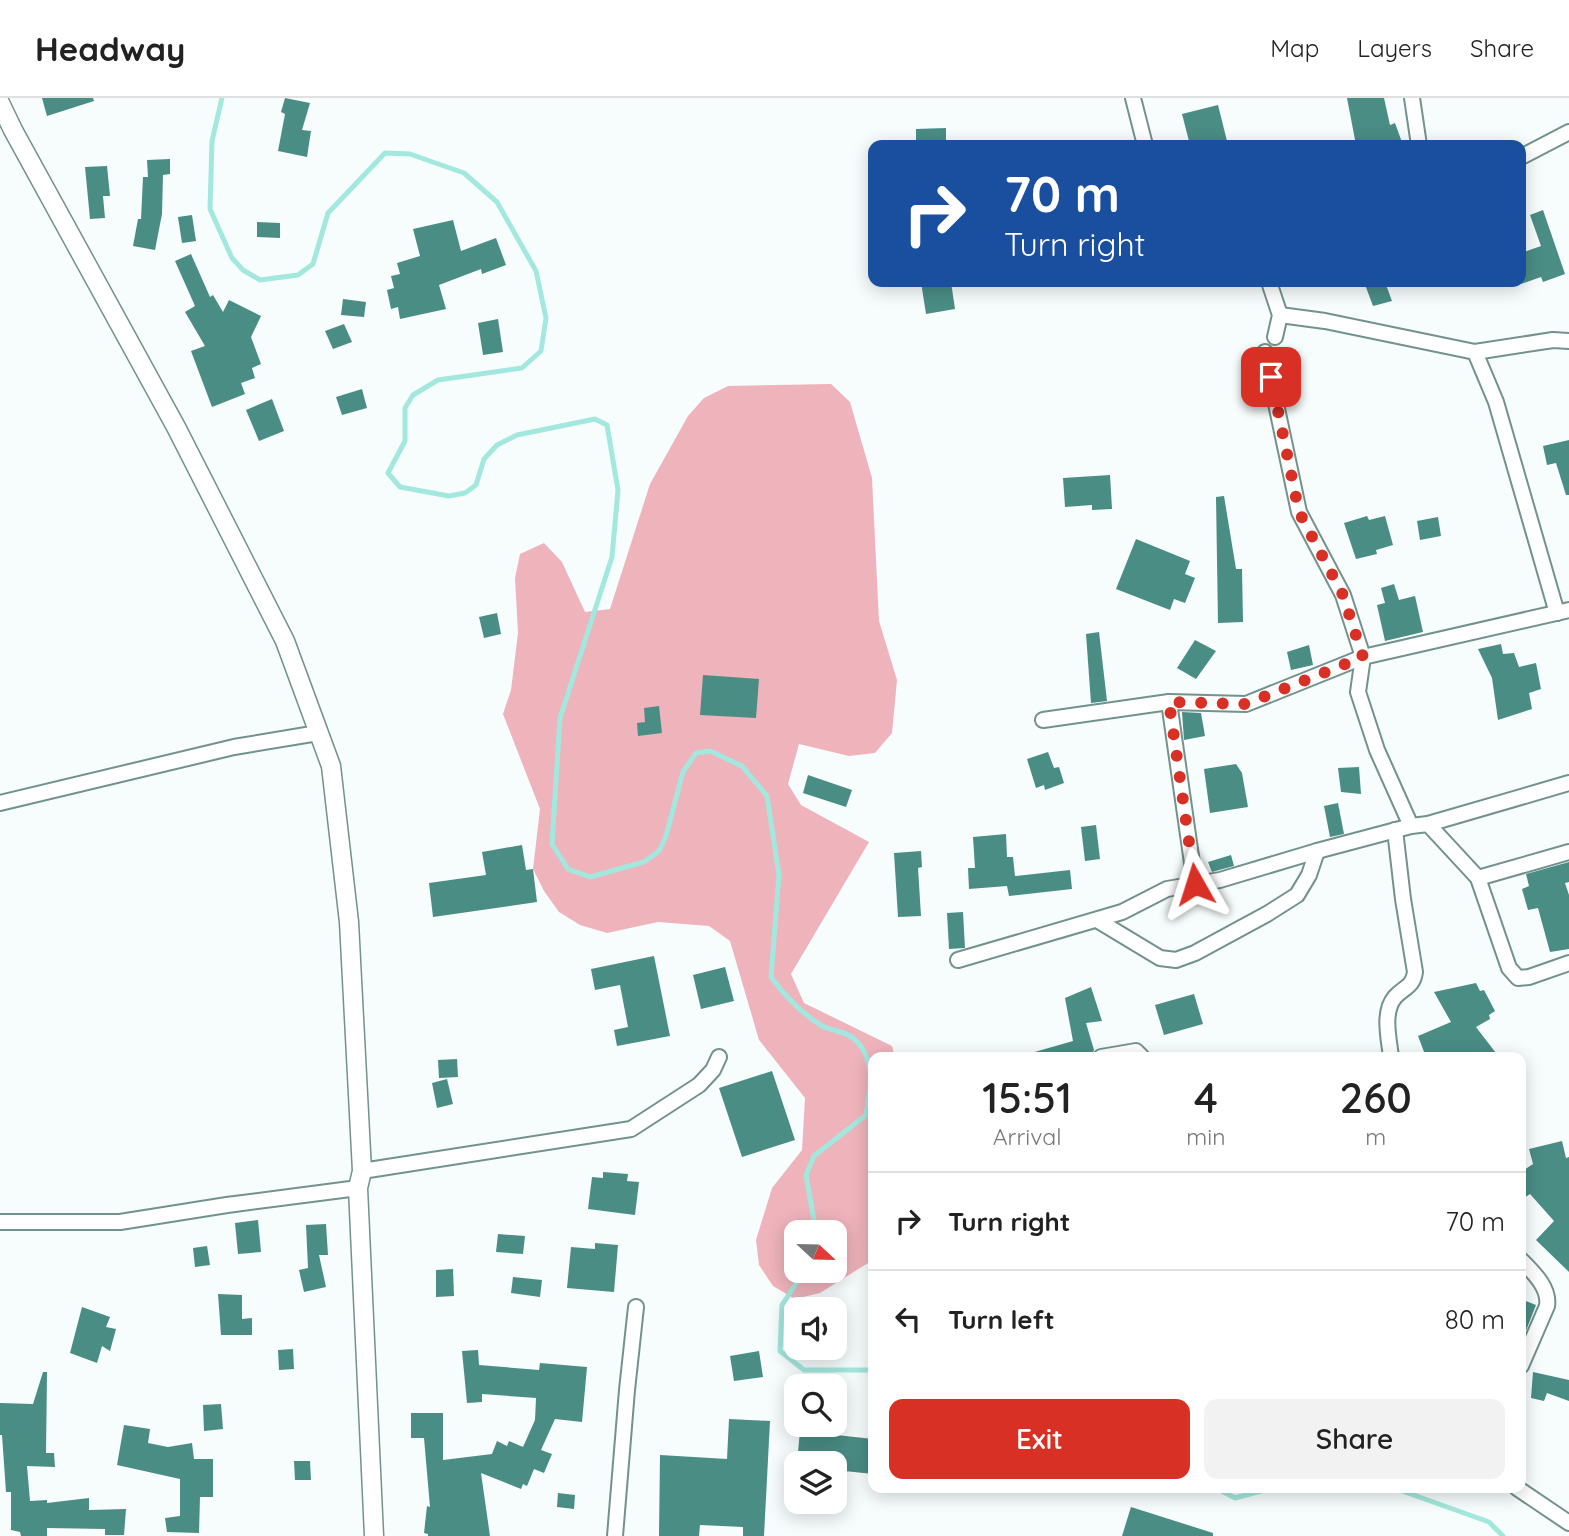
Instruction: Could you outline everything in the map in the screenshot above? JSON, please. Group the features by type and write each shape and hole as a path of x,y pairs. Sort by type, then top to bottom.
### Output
{"street":[{"path":"1133,98 1144,140"},
{"path":"1412,98 1418,140"},
{"path":"0,103 176,427 285,641 331,766 349,922 374,1536"},
{"path":"1526,154 1569,132"},
{"path":"1271,287 1280,315 1275,337"},
{"path":"1280,315 1325,321 1475,352 1553,340 1569,341"},
{"path":"1265,352 1299,512 1343,595 1363,657 1358,692 1377,750 1411,826"},
{"path":"1043,720 1169,702 1246,704 1363,657 1563,611 1496,402 1475,352"},
{"path":"1169,702 1195,884"},
{"path":"0,803 234,747 318,733"},
{"path":"958,960 1122,912 1167,889 1220,880 1569,783"},
{"path":"1428,824 1478,878 1509,968 1518,978 1529,977 1569,963"},
{"path":"1391,1052 1387,1015 1394,997 1409,986 1414,980 1415,972 1395,830"},
{"path":"1097,920 1160,958 1176,960 1195,953 1297,895 1309,875 1317,851"},
{"path":"1478,878 1569,852"},
{"path":"0,1222 120,1222 227,1205 631,1129 699,1085 713,1070 719,1058"},
{"path":"1526,1266 1549,1297 1526,1354"},
{"path":"615,1536 636,1307"},
{"path":"1524,1493 1569,1523"}],"shaded area":[{"path":"831,384 850,402 872,478 879,621 897,680 892,733 875,753 849,756 799,744 788,784 801,805 869,842 791,974 804,1003 892,1046 894,1052 868,1052 868,1263 847,1276 847,1220 784,1220 784,1283 836,1283 820,1293 803,1297 792,1297 773,1286 759,1265 756,1240 772,1188 802,1150 805,1098 759,1040 730,941 709,926 658,922 607,933 580,925 559,912 533,869 540,809 503,714 511,690 518,633 515,578 520,554 544,543 562,562 585,612 610,609 650,484 688,416 704,398 728,386"}],"building":[{"path":"42,98 93,98 94,101 47,116"},
{"path":"285,98 310,103 302,130 311,131 307,157 278,151 285,114 281,112"},
{"path":"1347,98 1384,98 1390,125 1395,123 1401,140 1355,140"},
{"path":"1218,105 1227,140 1189,140 1182,114"},
{"path":"946,128 946,140 916,140 916,129"},
{"path":"170,159 170,174 163,175 162,214 155,250 133,246 138,219 141,219 143,177 148,177 147,160"},
{"path":"107,166 110,196 103,196 105,218 90,219 85,167"},
{"path":"1543,210 1565,274 1543,282 1541,277 1526,282 1526,251 1541,246 1530,215"},
{"path":"192,215 196,241 182,243 178,217"},
{"path":"453,220 461,251 496,238 506,265 482,274 481,269 439,285 446,309 400,319 398,307 391,309 387,290 394,288 391,276 400,274 397,263 420,256 413,229"},
{"path":"257,222 280,223 280,238 257,237"},
{"path":"191,254 210,297 213,295 223,312 229,300 261,316 251,337 261,364 252,368 255,378 241,383 245,394 212,407 191,351 205,346 185,312 195,306 175,261"},
{"path":"922,287 952,287 955,309 926,314"},
{"path":"1366,287 1387,287 1392,301 1373,306"},
{"path":"343,299 366,302 364,317 341,315"},
{"path":"498,319 503,352 483,355 478,323"},
{"path":"344,324 352,342 333,349 325,331"},
{"path":"362,389 367,408 342,415 336,397"},
{"path":"272,399 284,431 259,441 246,410"},
{"path":"1569,440 1569,495 1566,495 1556,463 1547,465 1543,446"},
{"path":"1110,475 1112,509 1092,510 1092,505 1065,507 1063,478"},
{"path":"1224,496 1236,569 1242,569 1243,622 1218,623 1216,497"},
{"path":"1367,516 1369,520 1385,516 1393,545 1376,550 1377,554 1356,559 1344,523"},
{"path":"1438,517 1441,536 1420,540 1417,521"},
{"path":"1136,539 1190,561 1185,574 1195,578 1185,603 1174,599 1170,610 1116,589"},
{"path":"1394,584 1399,600 1415,596 1423,632 1385,641 1377,605 1385,603 1381,588"},
{"path":"497,613 501,634 484,638 479,617"},
{"path":"1099,632 1107,701 1091,703 1086,634"},
{"path":"1195,640 1216,651 1196,679 1177,668"},
{"path":"1501,644 1503,654 1514,653 1519,667 1536,663 1541,689 1529,693 1532,709 1498,720 1492,678 1478,649"},
{"path":"1309,645 1313,665 1291,670 1287,652"},
{"path":"703,675 759,679 756,718 700,715"},
{"path":"659,706 662,733 638,736 637,723 645,722 644,708"},
{"path":"1182,712 1201,713 1205,736 1184,740"},
{"path":"1048,752 1054,768 1059,767 1064,783 1045,790 1044,785 1036,788 1027,759"},
{"path":"1236,764 1242,773 1248,807 1210,813 1204,769"},
{"path":"1359,767 1361,794 1341,792 1338,768"},
{"path":"808,775 852,790 846,807 803,793"},
{"path":"1338,803 1344,834 1330,837 1324,806"},
{"path":"1096,825 1100,859 1085,861 1081,827"},
{"path":"1006,834 1007,857 1013,857 1015,876 1070,870 1072,889 1009,896 1007,886 969,889 968,868 975,868 973,837"},
{"path":"522,845 526,870 533,869 537,902 433,917 429,883 486,875 482,852"},
{"path":"921,851 922,867 918,868 921,916 898,917 894,853"},
{"path":"1231,855 1234,866 1212,872 1208,862"},
{"path":"1569,862 1569,882 1565,883 1569,895 1569,949 1550,952 1538,908 1528,910 1522,889 1529,886 1526,874"},
{"path":"963,912 965,948 949,949 947,913"},
{"path":"654,956 670,1036 617,1046 614,1030 628,1027 620,985 595,990 591,969"},
{"path":"725,967 734,1001 701,1009 693,975"},
{"path":"1476,983 1480,991 1484,990 1495,1011 1489,1015 1490,1019 1476,1027 1495,1052 1424,1052 1418,1036 1451,1022 1434,992"},
{"path":"1091,987 1102,1021 1086,1023 1093,1052 1034,1052 1073,1041 1065,998"},
{"path":"1194,994 1203,1024 1164,1035 1155,1005"},
{"path":"457,1059 458,1077 439,1078 438,1060"},
{"path":"772,1071 795,1140 742,1157 719,1088"},
{"path":"447,1079 453,1104 437,1108 432,1083"},
{"path":"1562,1141 1566,1158 1569,1157 1569,1272 1536,1240 1554,1221 1530,1194 1526,1197 1526,1169 1533,1164 1529,1149"},
{"path":"603,1172 628,1174 627,1181 639,1182 635,1215 588,1209 592,1177 603,1178"},
{"path":"258,1220 261,1252 238,1254 235,1223"},
{"path":"326,1224 328,1255 319,1255 326,1287 304,1292 299,1270 308,1268 306,1225"},
{"path":"498,1234 525,1236 523,1254 496,1252"},
{"path":"595,1243 618,1245 614,1292 567,1288 571,1247 595,1249"},
{"path":"207,1246 210,1265 195,1267 193,1248"},
{"path":"453,1269 454,1296 436,1297 436,1270"},
{"path":"513,1277 542,1280 540,1297 511,1293"},
{"path":"218,1294 242,1295 242,1319 252,1318 252,1335 221,1335"},
{"path":"1526,1301 1536,1305 1526,1331"},
{"path":"82,1307 110,1317 106,1327 116,1329 110,1351 102,1346 97,1363 70,1353"},
{"path":"293,1349 294,1369 279,1370 278,1350"},
{"path":"478,1350 479,1365 539,1370 540,1363 587,1367 582,1422 555,1419 541,1450 552,1454 544,1473 534,1469 527,1486 523,1484 521,1489 481,1473 490,1536 428,1536 424,1533 427,1506 430,1507 424,1438 411,1438 411,1413 443,1413 443,1460 492,1454 497,1441 507,1446 509,1441 523,1447 535,1420 536,1398 482,1394 482,1402 467,1403 462,1351"},
{"path":"759,1351 763,1377 734,1381 730,1356"},
{"path":"43,1372 47,1372 46,1453 54,1453 55,1467 27,1466 30,1501 47,1500 47,1503 89,1498 89,1510 126,1509 124,1535 105,1535 105,1529 47,1528 47,1536 21,1536 20,1532 11,1530 11,1492 6,1492 0,1435 0,1403 33,1404"},
{"path":"1533,1372 1569,1380 1569,1401 1547,1393 1544,1401 1531,1398"},
{"path":"221,1404 223,1429 204,1431 203,1405"},
{"path":"729,1419 770,1421 764,1536 743,1536 743,1527 700,1525 699,1536 659,1536 660,1455 727,1459"},
{"path":"124,1425 150,1429 148,1443 168,1447 192,1443 194,1459 213,1459 213,1497 200,1497 199,1533 167,1532 165,1518 180,1516 180,1479 117,1465"},
{"path":"799,1437 868,1438 868,1473 847,1471 847,1451 798,1451"},
{"path":"294,1461 310,1461 311,1480 295,1480"},
{"path":"558,1493 575,1495 574,1509 557,1507"},
{"path":"1131,1507 1213,1533 1213,1536 1122,1536"}],"waterway":[{"path":"222,98 212,141 210,209 232,258 243,270 260,280 298,275 313,264 328,213 385,153 410,154 464,173 497,202 536,271 546,318 541,351 522,368 438,380 413,395 405,408 405,441 388,473 400,487 449,496 465,493 476,485 484,459 497,445 517,435 595,419 607,425 618,490 612,557 560,718 552,844 568,869 590,877 644,862 659,851 666,836 683,772 696,753 710,751 742,766 767,796 779,875 771,977 794,1004 814,1021 853,1038 861,1046 868,1061"},
{"path":"814,1220 806,1175 814,1156 866,1115 868,1101"},
{"path":"796,1283 782,1305 780,1351 804,1370 868,1370"},
{"path":"1226,1493 1235,1498 1254,1493"},
{"path":"1408,1493 1489,1522 1503,1536"}],"route":[{"path":"1195,884 1169,702 1246,704 1363,657 1343,595 1299,512 1271,377"}]}
